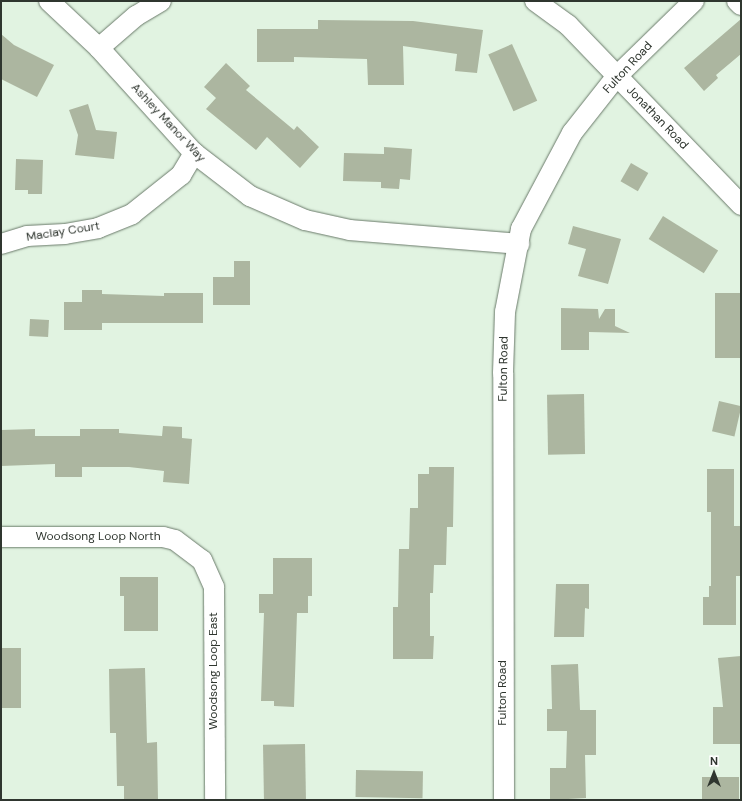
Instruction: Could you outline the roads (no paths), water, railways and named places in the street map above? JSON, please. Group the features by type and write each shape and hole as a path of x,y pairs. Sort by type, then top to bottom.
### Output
{"street":[{"name":"Ashley Manor Way","path":"49,1 99,48 194,154 250,196 305,220 350,230 519,244"},
{"path":"99,48 136,16 161,1"},
{"name":"Jonathan Road","path":"535,1 568,26 741,205"},
{"name":"Fulton Road","path":"504,800 503,373 505,312 521,229 552,166 572,133 616,77 694,1"},
{"path":"737,1 741,5"},
{"name":"Maclay Court","path":"1,244 28,236 98,228 132,214 181,175 194,154"},
{"name":"Woodsong Loop North","path":"1,537 163,537 175,540 191,550"},
{"name":"Woodsong Loop East","path":"191,550 202,560 214,587 215,800"}]}
